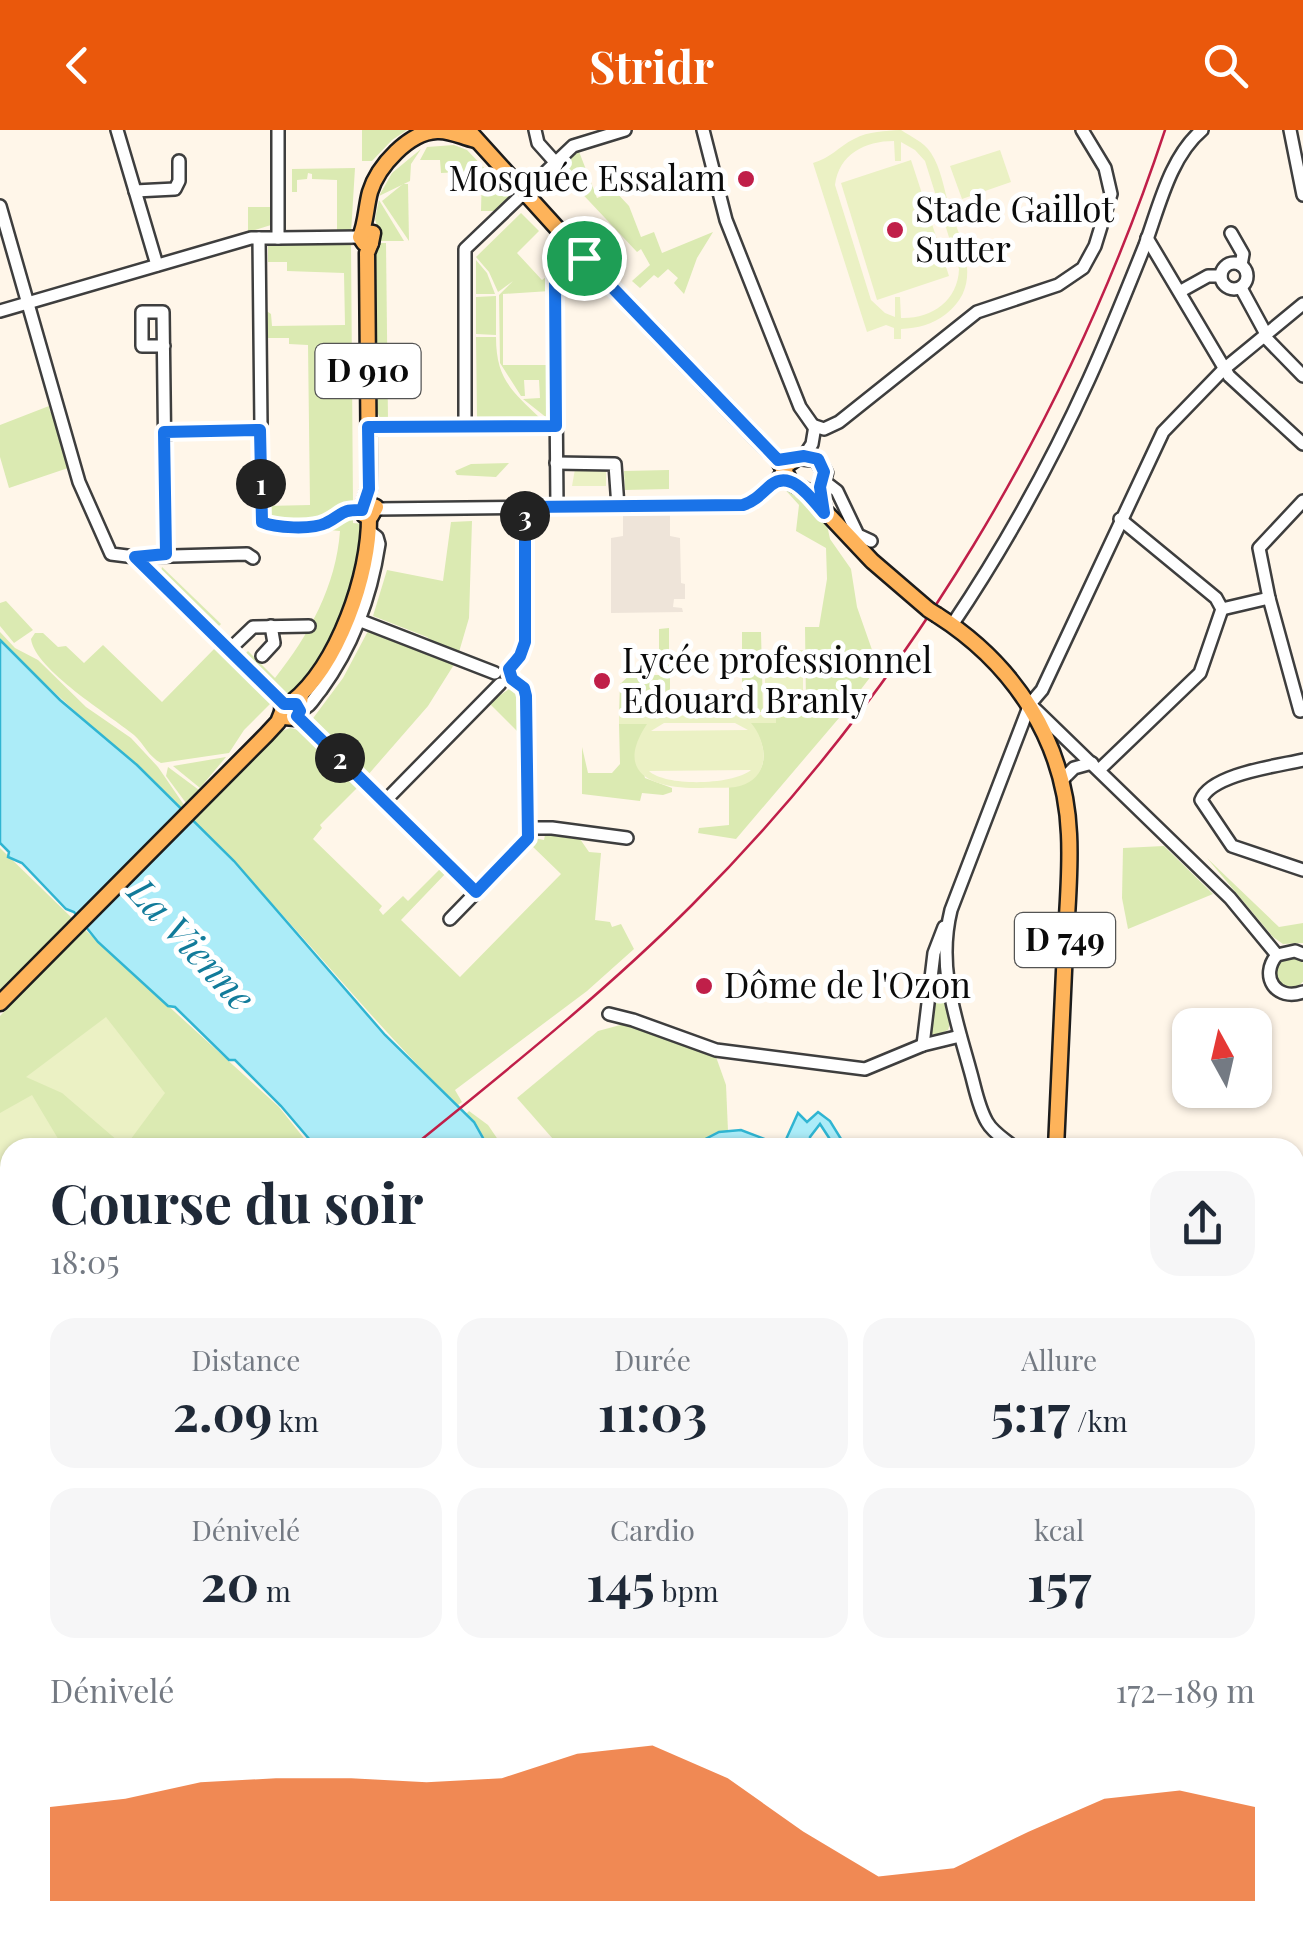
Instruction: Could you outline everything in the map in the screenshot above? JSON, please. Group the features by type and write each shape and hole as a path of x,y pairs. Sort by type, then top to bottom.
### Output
{"main road":[{"path":"456,132 524,192 576,258 791,466 817,486 824,468 791,466"},
{"name":"D 910","path":"0,1006 291,710 354,619 369,509 366,237 372,185 388,160 415,139 456,132"},
{"name":"D 749","path":"817,486 824,513 890,578 995,659 1030,704 1046,736 1061,781 1069,848 1056,1138"}],"street":[{"path":"117,130 157,265"},
{"path":"278,130 278,238"},
{"path":"535,130 538,143 555,162"},
{"path":"465,427 464,252 573,146 625,130"},
{"path":"703,130 735,245 800,407 817,432"},
{"path":"259,238 262,522 270,526 323,524 342,511 369,509 743,505 752,502 791,466 817,432 839,422 977,312 1071,278 1090,256 1111,194 1105,168 1082,130"},
{"path":"952,625 1018,521 1066,429 1112,327 1178,161 1202,130"},
{"path":"1290,130 1303,195"},
{"path":"135,190 175,188 179,180 178,161"},
{"path":"0,206 79,482 111,554 247,554 253,558"},
{"path":"1231,233 1243,254 1241,265 1247,275 1241,288"},
{"path":"0,311 259,238 366,237"},
{"path":"1148,238 1224,369 1303,444"},
{"path":"557,507 555,279 576,258"},
{"path":"1221,276 1228,266 1241,265"},
{"path":"1180,291 1208,276 1221,276"},
{"path":"1221,276 1228,288 1241,288"},
{"path":"1241,288 1265,335 1303,376"},
{"path":"923,1045 938,936 949,920 1030,704 1050,672 1163,432 1224,369 1303,304"},
{"path":"164,346 166,554"},
{"path":"368,427 556,426"},
{"path":"164,432 260,430"},
{"path":"556,464 615,464 618,506"},
{"path":"817,486 837,491 858,535 871,540"},
{"path":"1300,711 1259,548 1303,501"},
{"path":"384,802 520,656 525,642 525,507"},
{"path":"1061,781 1074,768 1095,766 1200,673 1222,609 1216,598 1120,519"},
{"path":"135,557 476,892"},
{"path":"1222,609 1269,598"},
{"path":"354,619 504,676 524,688 526,842 450,920"},
{"path":"262,656 274,643 271,626"},
{"path":"229,650 253,627 309,626"},
{"path":"1030,704 1230,898 1277,955"},
{"path":"1303,760 1226,780 1207,789 1201,800 1232,846 1303,870"},
{"path":"527,828 627,838"},
{"path":"949,920 944,968 960,1036 985,1119 1003,1138"},
{"path":"1303,954 1286,951 1277,955 1269,968 1271,983 1283,994 1303,992"},
{"path":"609,1014 716,1050 839,1066 871,1068 923,1045 960,1036"}],"green space":[{"path":"362,130 407,130 372,161 362,161"},
{"path":"901,130 928,149 940,172 964,249 967,277 958,302 946,314 925,325 901,329 901,339 894,339 894,328 886,325 867,332 813,163 860,136","holes":["894,141 895,161 901,161 901,142 925,161 959,269 954,290 941,306 923,315 901,318 900,297 895,297 895,317 871,300 835,185 848,157 864,147"]},
{"path":"454,145 467,150 511,196 495,211 481,211 482,171 441,173 440,160 420,160 427,147"},
{"path":"421,149 411,164 410,181 379,196 392,173"},
{"path":"578,149 597,198 615,191 629,206 641,237 654,232 662,253 713,232 697,258 684,294 674,283 678,278 668,269 640,288 632,281 650,265 641,249 637,252 558,168"},
{"path":"1000,150 1011,182 962,199 950,166"},
{"name":"Stade Gaillot Sutter","path":"911,160 949,276 877,300 841,183"},
{"path":"355,168 351,233 337,233 337,180 312,179 308,173 307,179 297,180 297,192 292,192 292,169"},
{"path":"408,184 409,241 382,201"},
{"path":"379,200 404,241 381,241 375,219"},
{"path":"248,207 271,207 271,225 248,232"},
{"path":"521,213 539,231 517,253 542,280 546,277 550,291 503,294 503,365 547,365 547,418 523,399 540,398 539,380 524,380 525,396 521,396 500,363 499,295 513,281 498,292 489,272 476,257"},
{"path":"268,243 351,243 353,505 339,507 318,520 266,518 266,506 310,505 308,345 289,344 289,338 265,338 265,310 271,314 272,326 345,325 344,273 287,271 287,262 268,262"},
{"path":"381,243 386,243 388,420 381,420 377,412 376,252"},
{"path":"476,260 487,273 495,294 476,294"},
{"path":"496,296 496,335 476,334 476,297"},
{"path":"476,337 496,337 503,374 540,418 477,418"},
{"path":"49,406 50,412 55,410 71,467 9,488 0,457 0,425"},
{"path":"509,463 496,477 457,475 455,471 471,464"},
{"path":"575,469 606,471 606,486 572,486"},
{"path":"669,470 669,489 625,490 624,471"},
{"path":"780,484 805,498 827,525 830,539 851,569 857,607 878,667 736,839 698,833 699,828 729,825 729,787 752,779 759,772 764,754 750,723 775,723 776,712 771,711 771,705 806,703 805,627 819,627 827,579 826,548 796,531 799,505"},
{"path":"353,513 353,523 363,524 355,572 338,624 295,696 286,696 244,655 248,651 275,678 299,645 327,590 340,531 329,527"},
{"path":"472,521 469,618 459,652 445,650 455,663 428,706 367,776 311,721 343,678 368,631 421,652 437,646 427,637 373,616 387,570 443,581 451,522"},
{"path":"162,567 221,624 217,628 161,572"},
{"path":"6,601 33,630 14,643 0,626 0,603"},
{"path":"669,628 669,669 659,669 659,629"},
{"path":"0,632 15,648 38,660 86,707 131,738 158,767 184,805 180,810 22,662 0,640"},
{"path":"742,632 761,632 763,712 738,712 738,704 742,704"},
{"path":"35,633 43,633 58,647 66,646 84,663 103,645 162,702 217,646 270,698 270,704 244,730 229,753 161,763 134,735 45,664 31,639"},
{"path":"803,650 803,703 765,703 765,651"},
{"path":"630,675 670,675 670,712 619,716 620,684"},
{"path":"515,688 520,694 520,734 489,703"},
{"path":"776,715 776,723 751,723 761,740 764,759 750,782 731,787 685,788 644,776 634,756 647,724 619,724 619,716","holes":["664,723 735,723 748,730 651,731","751,770 730,779 700,782 670,780 649,771"]},
{"path":"619,724 648,724 637,745 645,778 672,788 672,792 642,793 640,801 582,794 582,747 588,773 612,773 620,764"},
{"path":"282,731 303,731 359,786 320,825 322,828 313,839 382,906 379,910 383,915 403,896 408,901 440,869 437,863 447,872 401,920 460,977 561,874 531,845 534,838 544,840 545,835 580,839 589,852 601,853 595,920 610,922 612,927 621,924 634,949 587,991 455,1090 462,1102 458,1105 191,821"},
{"path":"226,757 200,788 173,766"},
{"path":"168,767 199,790 186,803 166,776"},
{"path":"1164,846 1213,894 1128,929 1122,898 1123,848"},
{"path":"0,848 73,919 0,990"},
{"path":"1207,858 1279,927 1303,923 1303,943 1283,944 1273,937"},
{"path":"84,929 279,1107 304,1138 0,1138 0,1016"},
{"path":"937,949 949,1024 948,1030 935,1036 928,1032"},
{"path":"1290,956 1301,961 1301,983 1290,988 1279,983 1274,972 1279,961"},
{"path":"106,1017 165,1093 132,1138 114,1138 62,1093 26,1077"},
{"path":"636,1025 715,1054 726,1085 728,1131 711,1138 552,1138 517,1098 598,1031"},
{"path":"32,1095 58,1138 0,1138 0,1113"},
{"path":"469,1111 488,1125 497,1138 479,1138 465,1115"}],"shaded area":[{"path":"670,512 670,536 680,538 681,583 685,584 685,599 674,599 673,607 682,608 683,612 611,613 611,538 623,536 623,513"}],"water":[{"name":"La Vienne","path":"0,640 60,700 137,765 234,861 385,1035 474,1122 483,1138 308,1138 235,1060 229,1060 175,1007 168,1006 98,942 74,912 66,909 22,863 8,857 9,852 0,843"},
{"path":"818,1112 830,1121 840,1138 829,1138 820,1124 810,1138 787,1138 798,1113 807,1122"},
{"path":"741,1130 762,1138 707,1138 719,1132"}],"railway":[{"path":"423,1138 659,938 770,822 844,734 974,545 1030,446 1081,343 1126,238 1165,130"}],"place":[{"name":"Mosquée Essalam","path":"746,179"},
{"name":"Stade Gaillot Sutter","path":"895,230"},
{"name":"Lycée professionnel Edouard Branly","path":"602,681"},
{"name":"Dôme de l'Ozon","path":"704,986"}],"route":[{"path":"584,258 778,460 804,456 818,459 824,472 820,496 824,513 806,491 789,479 777,480 743,505 525,507 525,642 509,669 526,696 528,838 476,892 297,716 300,711 296,704 284,704 135,557 166,554 164,432 260,430 262,522 270,526 296,526 323,524 342,511 362,510 369,489 368,427 556,426 555,279 584,258"}]}
